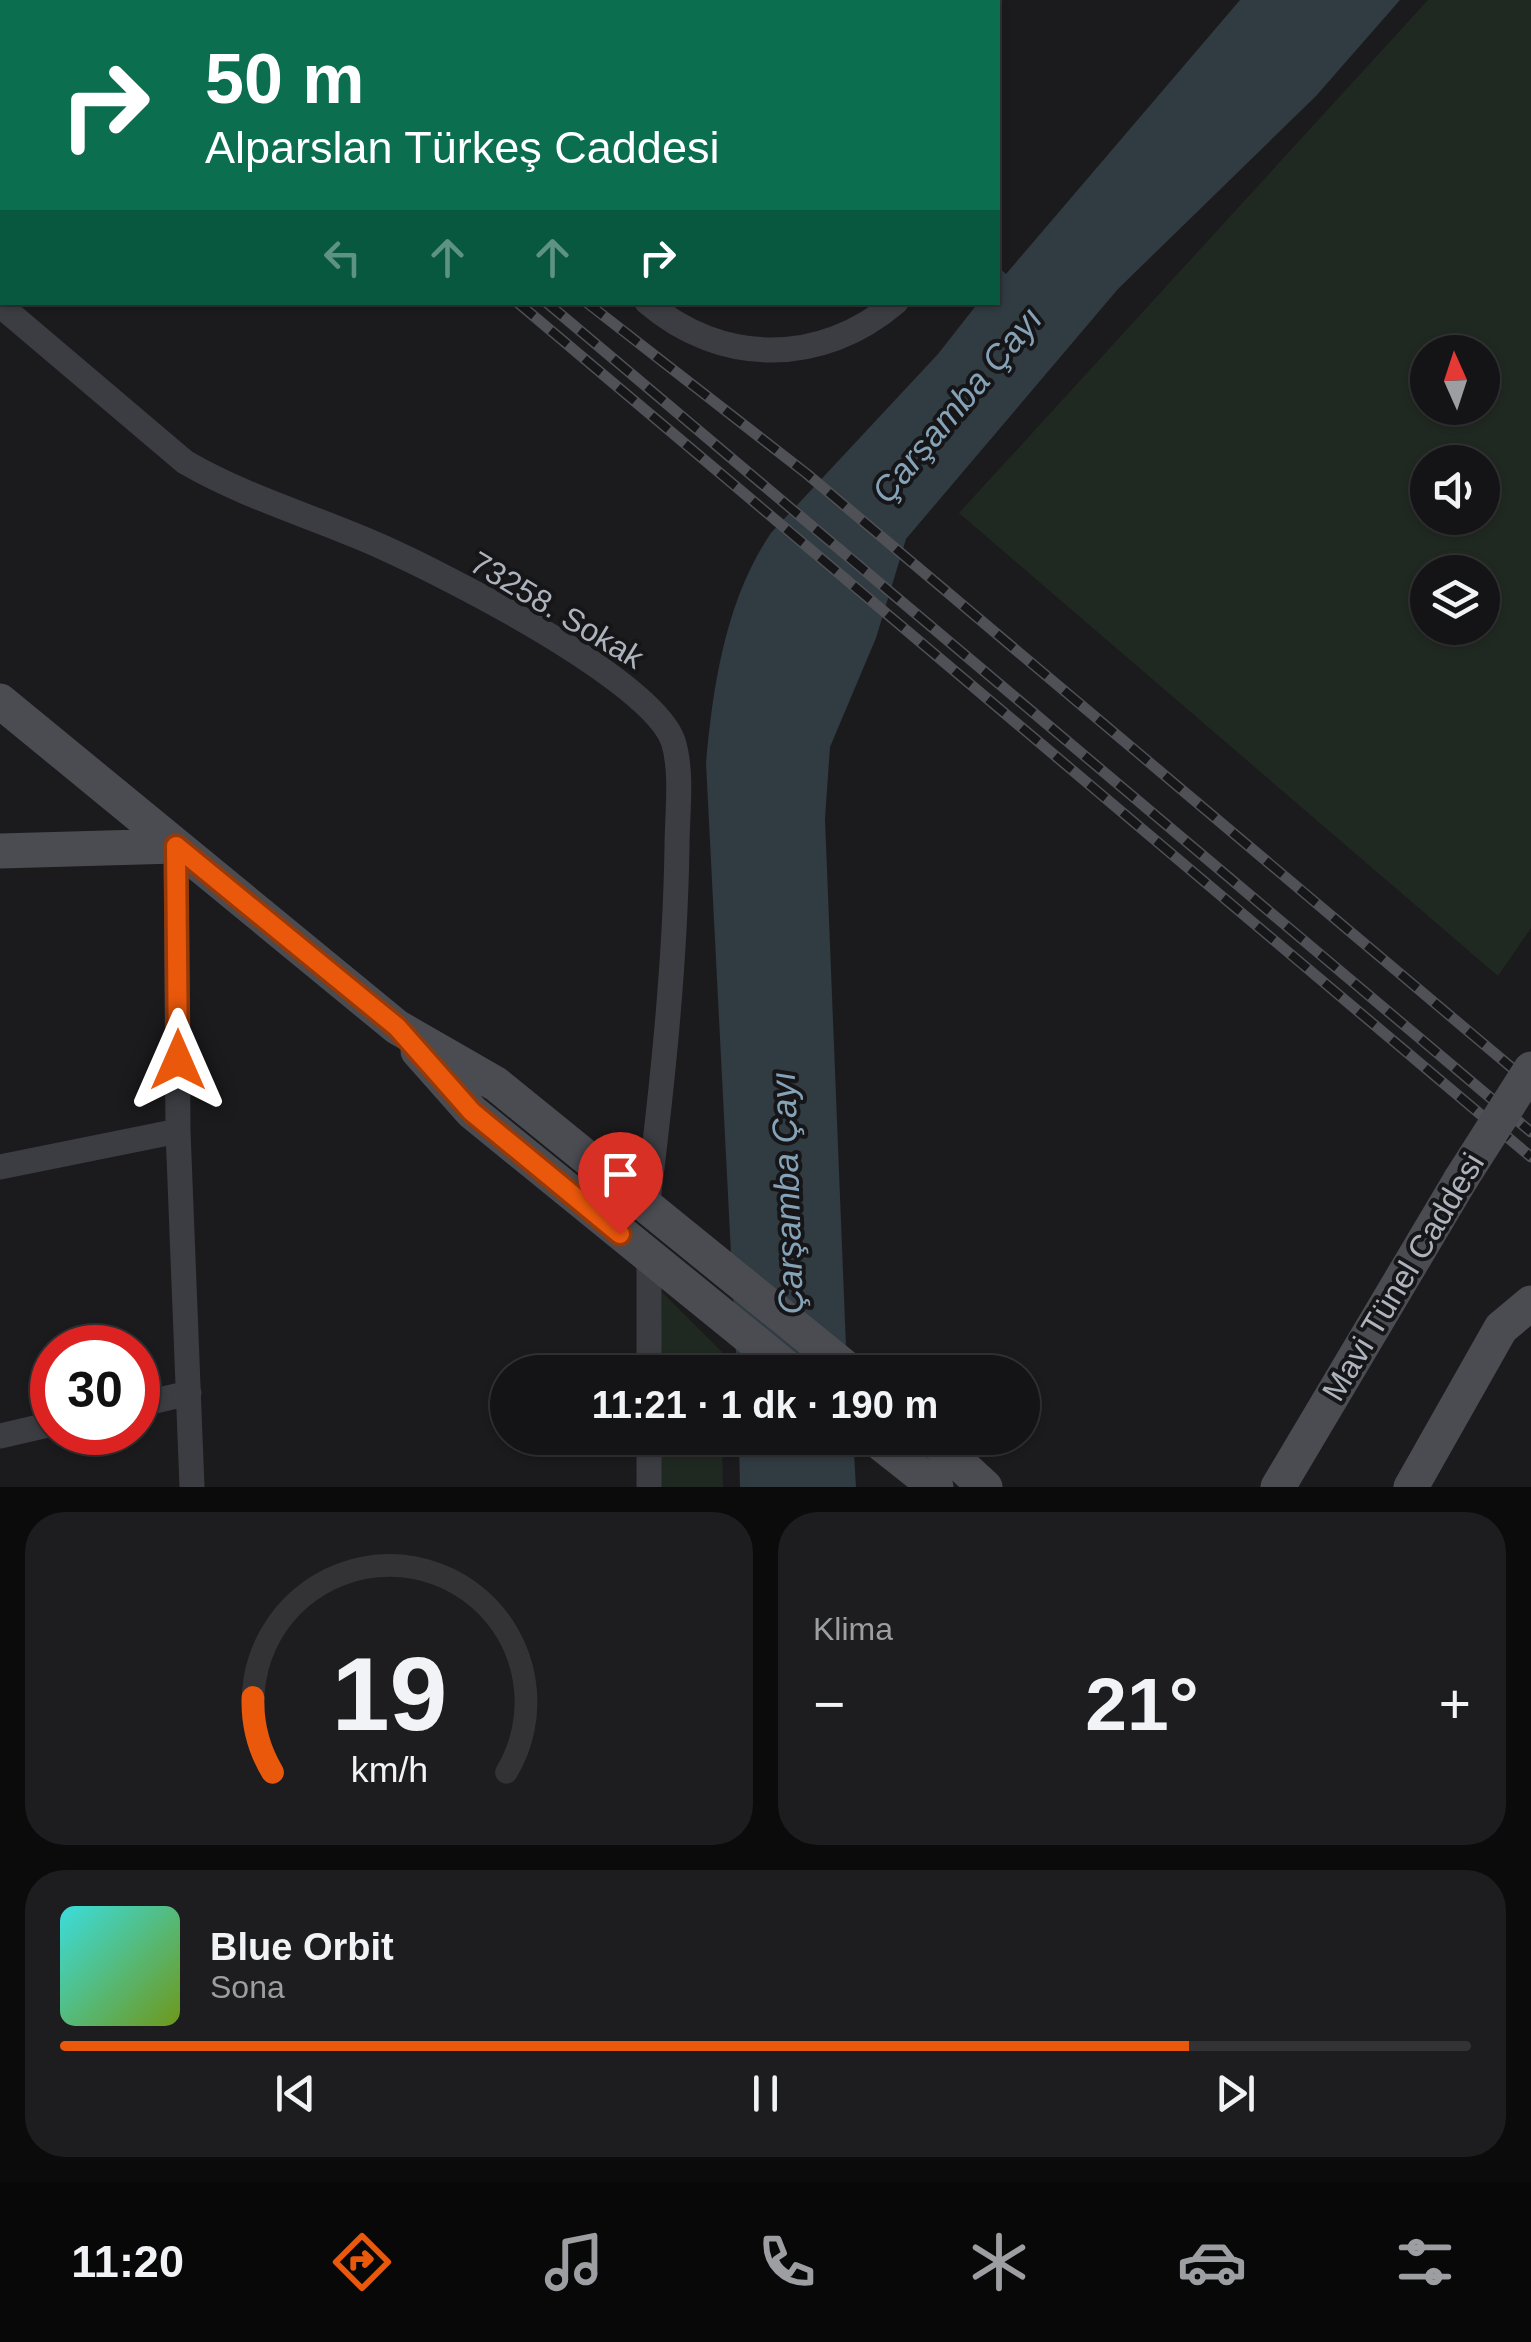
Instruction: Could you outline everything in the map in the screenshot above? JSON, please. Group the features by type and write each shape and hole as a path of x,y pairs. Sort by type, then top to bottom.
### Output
{"street":[{"name":"73258. Sokak","path":"0,305 88,374 186,462 250,495 381,546 440,577 591,662 659,718 672,741 676,767 676,894 657,1217"},
{"path":"651,305 695,336 751,351 846,336 892,305"},
{"path":"0,701 397,1027 472,1112 770,1355"},
{"path":"0,851 176,846"},
{"path":"176,846 178,1131 192,1487"},
{"path":"397,1027 496,1084 829,1355"},
{"name":"Mavi Tünel Caddesi","path":"1278,1487 1531,1069"},
{"path":"0,1167 178,1131"},
{"path":"649,1259 649,1355"},
{"path":"1410,1487 1501,1328 1531,1304"},
{"path":"160,1400 189,1393"},
{"path":"0,1436 30,1429"},
{"path":"649,1455 649,1487"},
{"path":"896,1455 936,1487"},
{"path":"952,1455 976,1476"}],"shaded area":[{"path":"1428,0 1531,0 1531,928 1498,976 959,513"},
{"path":"662,1292 722,1355 660,1355"},
{"path":"658,1455 722,1455 723,1487 657,1487"}],"water":[{"name":"Çarşamba Çayı","path":"1240,0 1400,0 1316,96 1118,289 906,539 876,638 830,747 825,819 846,1355 736,1355 706,763 724,644 743,586 771,533 938,354 976,305 1000,305 1000,269 1006,274"},
{"path":"739,1455 854,1455 856,1487 740,1487"}],"railway":[{"path":"521,305 1531,1157"},
{"path":"550,305 1531,1132"},
{"path":"590,305 807,474 1531,1084"}],"route":[{"path":"178,1060 176,846 397,1027 472,1112 620,1234"}]}
